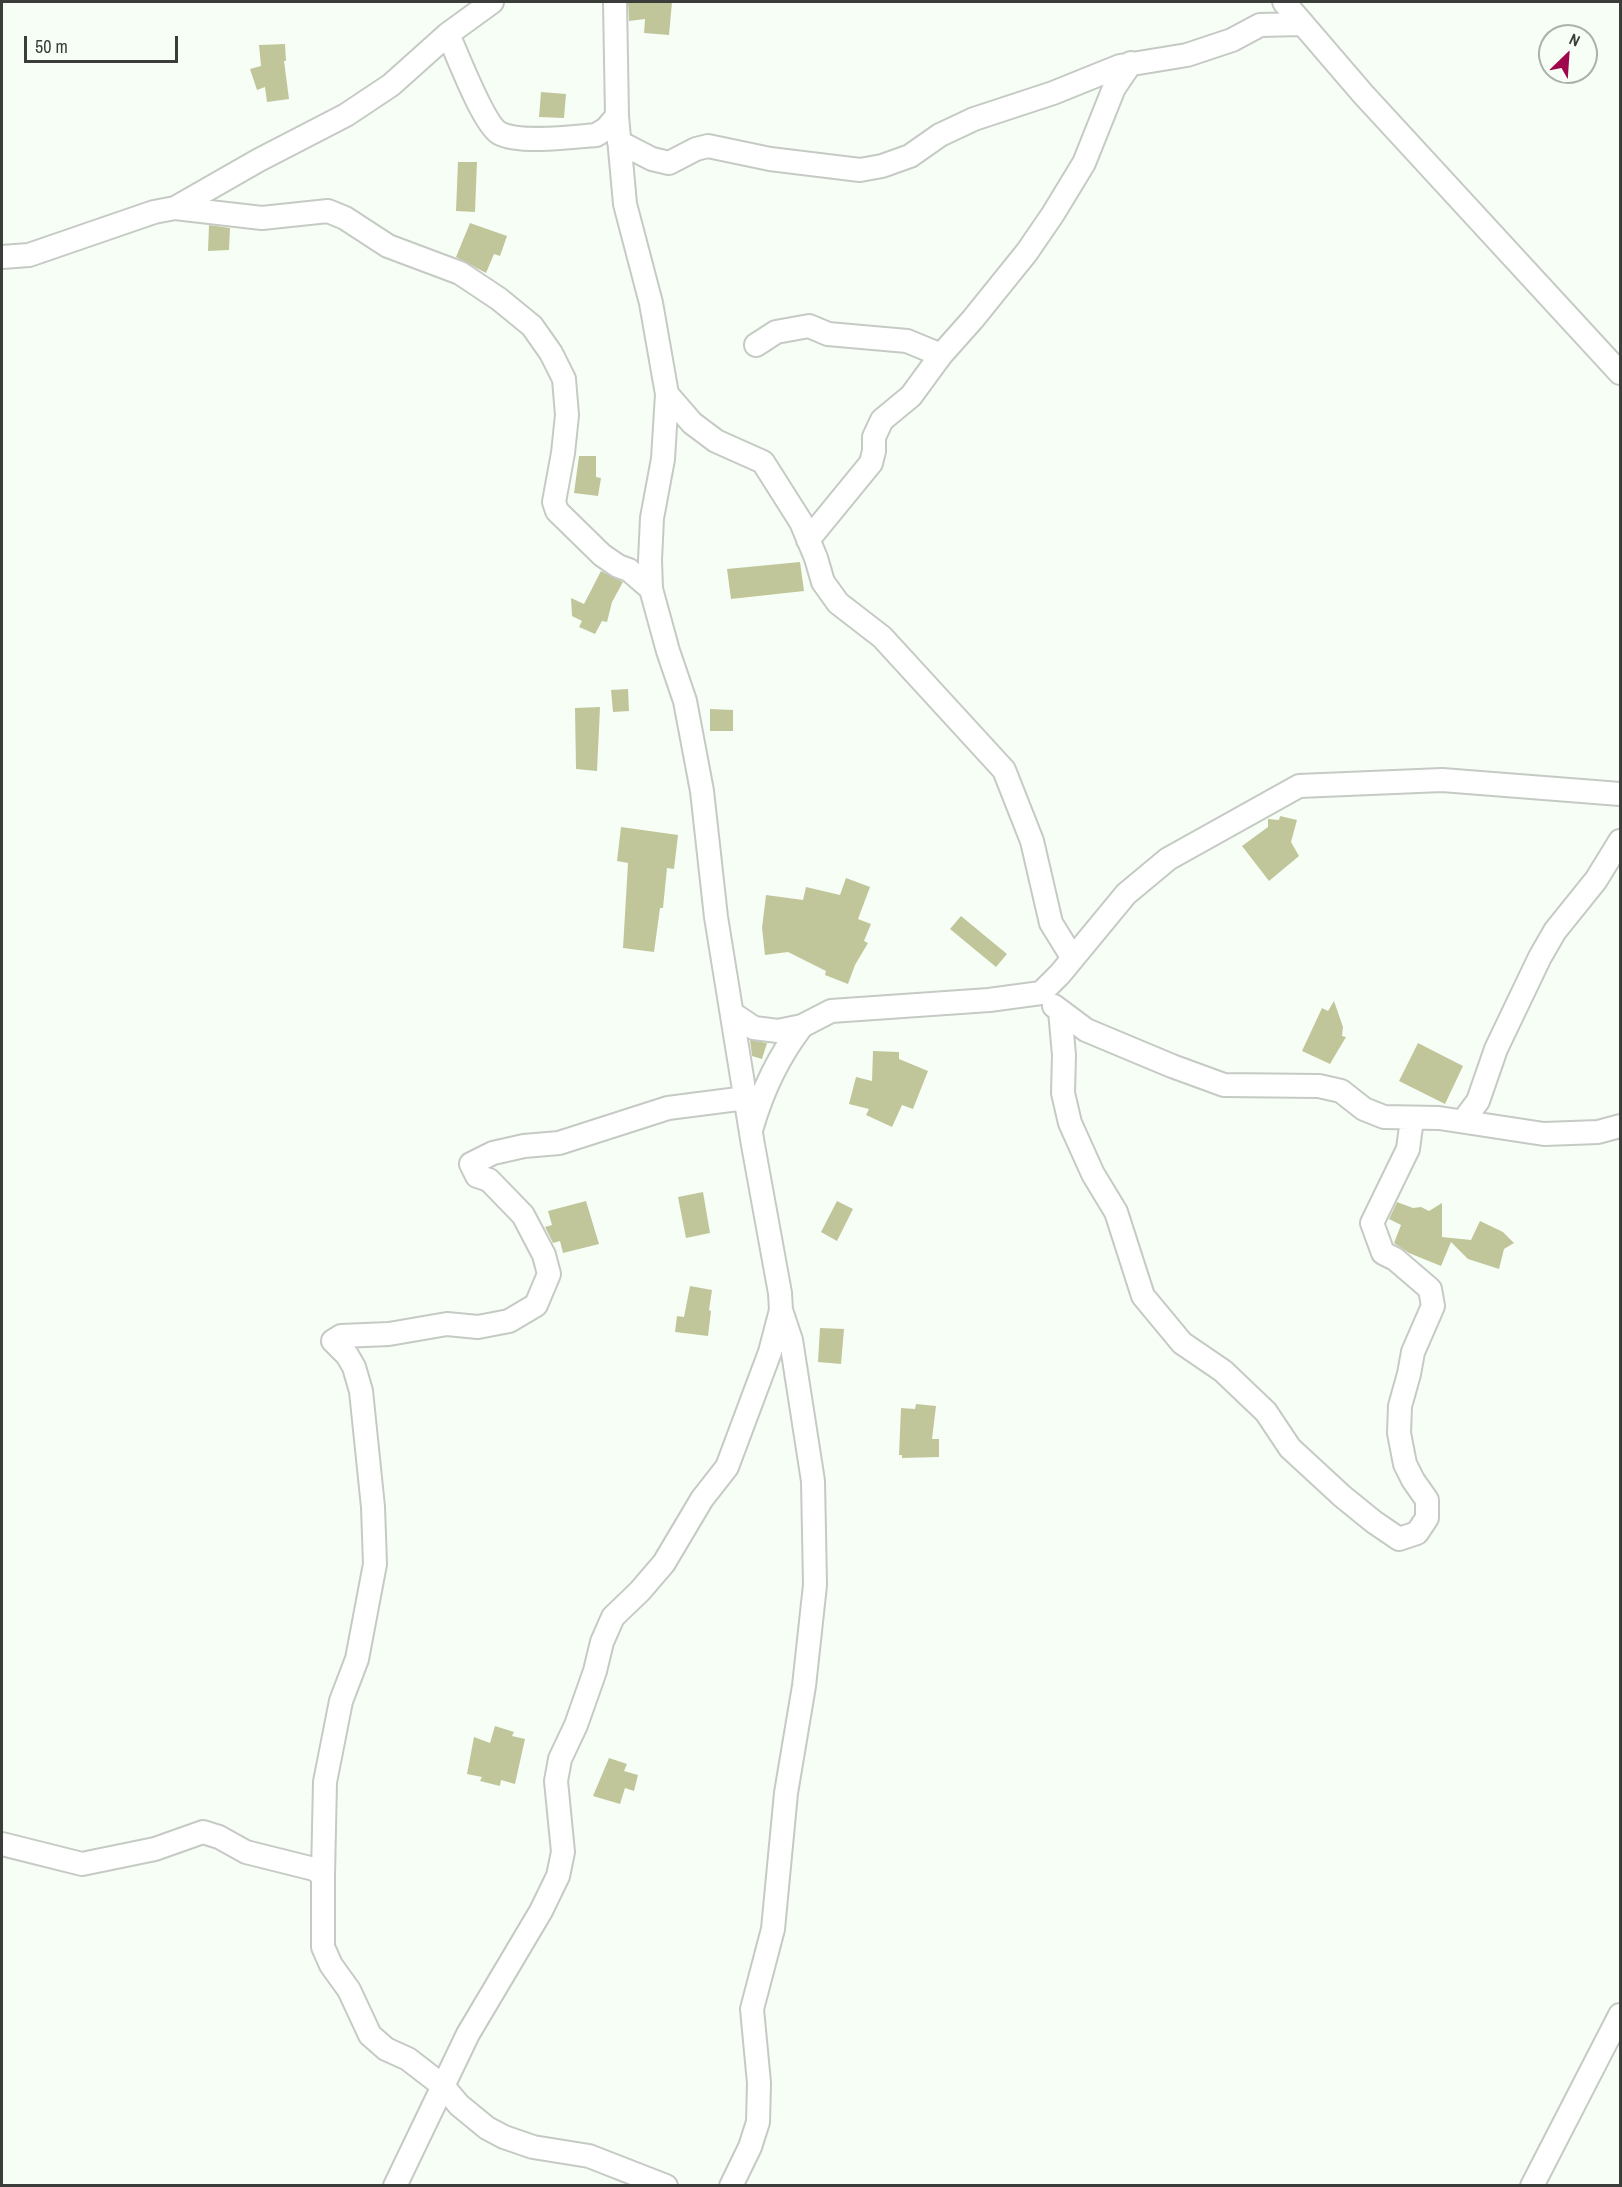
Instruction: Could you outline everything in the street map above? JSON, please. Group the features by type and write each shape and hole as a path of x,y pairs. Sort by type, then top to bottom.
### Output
{"street":[{"path":"175,208 259,160 346,115 391,85 448,34 492,2"},
{"path":"615,2 616,116 625,204 651,303 666,394 663,459 652,518 639,565 651,589 685,701 702,791 716,917 781,1310 791,1340 813,1480 815,1585 804,1686 786,1792 773,1929 752,2009 759,2083 758,2122 750,2147 731,2186"},
{"path":"596,135 669,164 696,149 708,146 770,159 860,170 882,166 910,156 940,135 974,119 1053,93 1120,66 1187,55 1232,40 1260,25 1269,13 1272,2"},
{"path":"1284,2 1363,94 1620,373"},
{"path":"1260,25 1303,24"},
{"path":"448,34 484,117 499,132 523,139 596,135 606,129 616,116"},
{"path":"808,540 871,463 874,437 882,420 911,396 941,354 1028,252 1083,163 1114,88 1131,63"},
{"path":"2,257 29,255 154,212 175,208 262,218 328,211 345,218 388,246 460,273 499,299 532,327 551,353 564,379 567,415 554,502 557,511 602,555 618,566 639,565"},
{"path":"756,345 776,332 809,327 828,334 907,341 941,354"},
{"path":"666,394 692,423 716,441 763,462 801,522 823,582 838,603 882,637 1004,770 1032,841 1051,923 1072,957"},
{"path":"733,1014 754,1028 778,1031 802,1026 831,1011 989,1000 1041,993 1060,974 1126,894 1168,859 1299,786 1442,780 1620,794"},
{"path":"1463,1121 1478,1101 1496,1048 1540,957 1555,931 1596,880 1620,841"},
{"path":"1041,993 1060,1011 1086,1029 1172,1066 1224,1085 1319,1086 1341,1091 1364,1109 1384,1117 1439,1118 1544,1134 1599,1132 1620,1126"},
{"path":"1060,1011 1064,1055 1063,1093 1070,1123 1093,1174 1116,1212 1143,1296 1182,1343 1223,1371 1266,1412 1290,1448 1342,1496 1399,1539 1417,1533 1427,1518 1427,1500 1405,1464 1399,1424 1400,1406 1413,1352 1433,1306 1430,1289 1395,1259 1383,1253 1372,1223 1408,1149 1412,1119"},
{"path":"751,1129 756,1111 786,1048 802,1026"},
{"path":"666,2186 590,2156 533,2147 504,2137 487,2128 459,2105 443,2086 408,2059 386,2049 370,2035 349,1990 331,1965 323,1947 325,1782 339,1721 341,1701 357,1659 375,1563 372,1496 361,1391 354,1367 347,1355 333,1341 340,1336 389,1334 447,1324 478,1327 509,1321 536,1305 549,1274 544,1255 523,1215 489,1180 477,1176 471,1164 493,1153 524,1146 559,1143 668,1108 746,1098"},
{"path":"395,2186 468,2034 541,1911 558,1876 563,1852 556,1781 560,1759 576,1725 595,1671 602,1642 613,1617 664,1563 702,1499 727,1467 770,1352 781,1310"},
{"path":"2,1844 82,1864 155,1848 202,1832 219,1837 246,1852 314,1869 323,1875"},
{"path":"1532,2186 1620,2015"}],"building":[{"path":"628,2 672,2 669,35 644,33 645,19 629,21"},
{"path":"285,44 286,61 284,61 289,99 267,102 265,87 257,90 250,69 261,66 259,45"},
{"path":"541,92 566,94 564,118 539,117"},
{"path":"458,162 477,162 475,212 456,211"},
{"path":"470,223 507,236 500,256 494,254 486,273 456,257"},
{"path":"209,225 230,228 229,250 208,251"},
{"path":"579,456 596,456 596,477 601,478 598,496 574,493"},
{"path":"800,562 804,591 731,599 727,569"},
{"path":"601,571 623,582 612,602 607,622 602,621 595,634 579,627 582,621 572,616 571,598 584,604"},
{"path":"628,689 629,711 613,712 611,690"},
{"path":"600,707 597,771 576,769 575,708"},
{"path":"710,709 733,710 733,731 710,731"},
{"path":"1280,816 1297,820 1291,842 1299,856 1269,881 1242,846 1268,827 1268,819 1279,820"},
{"path":"621,827 678,835 674,869 667,868 663,908 660,908 654,952 623,948 628,863 617,861"},
{"path":"846,878 870,887 858,919 871,924 864,941 868,943 855,965 848,984 825,975 826,971 788,952 765,955 762,928 766,895 803,900 806,887 840,895"},
{"path":"961,916 1007,954 996,967 950,929"},
{"path":"1334,1001 1343,1027 1342,1036 1346,1037 1330,1064 1302,1051 1322,1008 1328,1011"},
{"path":"750,1040 767,1043 762,1059 752,1056"},
{"path":"1418,1043 1463,1066 1445,1104 1399,1081"},
{"path":"873,1051 899,1052 899,1059 928,1071 913,1109 902,1105 892,1127 866,1115 869,1109 849,1104 856,1077 872,1081"},
{"path":"703,1192 710,1233 686,1238 678,1197"},
{"path":"586,1201 599,1244 563,1253 560,1241 553,1243 545,1227 552,1225 548,1211"},
{"path":"837,1201 853,1209 837,1241 821,1232"},
{"path":"1397,1202 1429,1211 1442,1203 1442,1237 1471,1240 1480,1221 1503,1232 1514,1243 1504,1249 1499,1269 1468,1259 1451,1242 1441,1266 1409,1253 1394,1243 1401,1225 1389,1219"},
{"path":"690,1286 712,1290 708,1336 675,1332 677,1316 684,1317"},
{"path":"820,1328 844,1329 841,1364 818,1362"},
{"path":"916,1404 936,1406 932,1439 939,1439 939,1457 902,1458 902,1455 899,1455 901,1408 915,1409"},
{"path":"495,1726 514,1732 512,1736 525,1739 515,1784 501,1780 500,1786 480,1781 482,1777 467,1774 474,1737 490,1743"},
{"path":"609,1758 627,1764 624,1771 638,1775 634,1791 625,1788 620,1804 593,1796"}]}
